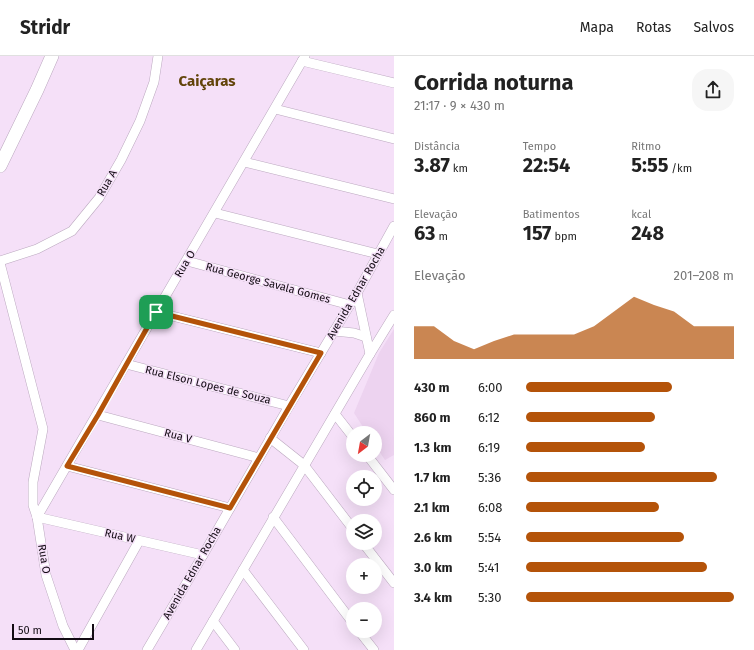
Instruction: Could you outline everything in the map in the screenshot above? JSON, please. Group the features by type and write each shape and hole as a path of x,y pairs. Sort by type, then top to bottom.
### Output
{"street":[{"path":"0,166 52,56"},
{"name":"Rua A","path":"0,262 37,249 72,231 99,198 121,160 140,122 154,82 158,56"},
{"path":"304,58 394,83"},
{"name":"Rua O","path":"75,650 63,626 46,575 37,517 98,415 156,312 304,58"},
{"path":"275,109 394,140"},
{"path":"244,162 394,199"},
{"path":"215,213 378,254"},
{"name":"Avenida Ednar Rocha","path":"147,650 270,438 357,293 394,226"},
{"path":"0,262 43,429 33,482 33,505 37,517"},
{"name":"Rua George Savala Gomes","path":"186,262 350,305"},
{"path":"357,293 370,354"},
{"path":"156,312 321,353"},
{"path":"196,650 273,517 394,315"},
{"path":"334,331 354,333 366,337"},
{"name":"Rua Elson Lopes de Souza","path":"126,364 289,406"},
{"path":"335,414 346,428"},
{"name":"Rua V","path":"98,415 259,458"},
{"path":"270,438 304,465 346,520"},
{"path":"372,462 394,490"},
{"path":"67,466 230,508"},
{"name":"Rua W","path":"37,517 203,555"},
{"path":"273,517 346,614"},
{"path":"78,650 140,541"},
{"path":"368,550 394,583"},
{"path":"243,570 304,650"},
{"path":"213,621 235,650"},
{"path":"365,638 374,650"}],"shaded area":[{"path":"394,329 394,455 385,460 382,456 382,426 362,426 354,413 379,353"}],"district":[{"name":"Caiçaras","path":"207,81"}],"route":[{"path":"156,312 321,353 230,508 67,466 98,415 156,312"}]}
